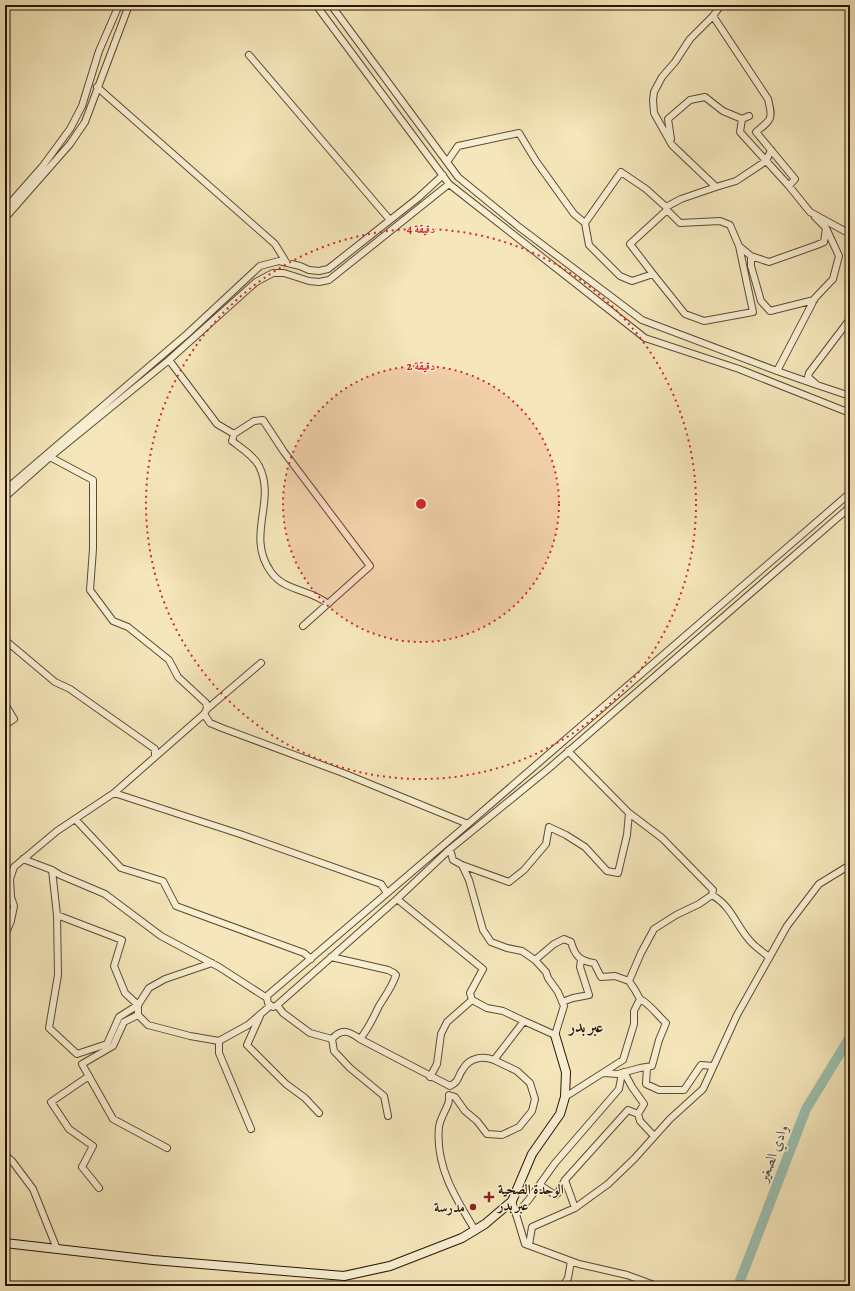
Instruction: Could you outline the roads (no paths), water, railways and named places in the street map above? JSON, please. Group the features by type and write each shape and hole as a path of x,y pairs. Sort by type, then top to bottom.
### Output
{"street":[{"path":"5,209 42,167 70,129 82,106 99,51 119,5"},
{"path":"5,218 70,144 85,122 129,5"},
{"path":"316,5 449,184 645,338 739,369 850,413"},
{"path":"331,5 458,177 508,218 642,320 777,371 850,396"},
{"path":"716,187 672,145 654,113 653,100 654,92 662,77 675,62 690,39 713,16 721,5"},
{"path":"713,16 768,99 772,114 768,122 756,132 794,179 788,186"},
{"path":"249,55 390,220"},
{"path":"97,87 275,244 286,262"},
{"path":"672,145 668,119 690,100 705,96 723,111 742,119 749,116"},
{"path":"742,119 740,132 810,212 826,228 839,256 833,279 814,300 777,371"},
{"path":"447,162 458,146 519,133 539,165 574,214 585,223 589,245 620,276 632,281 653,274"},
{"path":"585,223 621,172 646,189 667,209 680,223 720,221 730,224 739,246 753,312 704,321 685,314 630,244 667,209 681,199 736,181 766,161 771,150"},
{"path":"5,490 187,334 260,266 286,262 309,270 319,271 328,269 418,198 442,175"},
{"path":"5,497 50,457 169,360 256,282 273,273 284,273 314,282 328,280 449,184"},
{"path":"810,212 850,234"},
{"path":"739,246 751,256 769,262 824,242 826,228"},
{"path":"751,256 751,266 761,301 770,310 814,300"},
{"path":"817,385 808,377 809,373 850,319"},
{"path":"169,360 217,424 234,434"},
{"path":"303,626 328,604 342,590 370,566 284,452 263,420 254,421 234,434 232,441 259,465 266,487 259,537 263,557 271,572 280,582 321,598 328,604"},
{"path":"50,457 93,480 93,549 90,590 113,621 128,627 169,660 178,677 206,703 205,711 210,722 222,728 343,773 468,824"},
{"path":"266,998 850,493"},
{"path":"57,916 122,940 114,966 125,993 138,1005 138,1015 148,1025 190,1036 220,1041 248,1026 270,1006 273,1007 277,1005 397,900 450,849 568,751 850,507"},
{"path":"5,640 55,682 70,689 137,735 155,749 155,756"},
{"path":"5,935 11,921 14,906 11,896 10,879 14,867 57,831 114,793 261,663"},
{"path":"5,704 14,719 5,725"},
{"path":"568,751 629,813 662,838 713,890 712,895"},
{"path":"114,793 240,834 381,884 387,893"},
{"path":"450,849 453,860 462,865 509,882 524,870 546,844 549,827 566,835 585,847 607,871 618,873 628,835 629,813"},
{"path":"75,819 122,868 164,881 176,906 304,953 311,959"},
{"path":"24,859 105,894 161,936 212,963 266,998 270,1006"},
{"path":"5,1243 153,1260 344,1276 390,1266 462,1238 486,1224 512,1201 532,1154 560,1114 565,1097 566,1072 555,1035 564,1006 558,992 548,978 546,972 535,960 522,951 507,948 491,942 483,930 469,880 462,865"},
{"path":"529,1245 532,1227 575,1208 608,1184 670,1119 703,1089 734,1021 787,926 820,884 850,866"},
{"path":"52,870 57,916 58,975 49,1028 77,1054 107,1044 119,1017 138,1005 149,988 166,979 212,963"},
{"path":"712,895 721,900 752,943 769,957"},
{"path":"629,981 641,953 654,930 676,915 699,904 712,895"},
{"path":"397,900 483,969 483,972 470,993 472,1000 487,1008 503,1011 555,1035"},
{"path":"535,960 554,944 564,939 571,942 574,951 581,960 594,963 602,977 615,976 629,981 640,999 646,1002 666,1023 659,1040 652,1066 618,1074 603,1073"},
{"path":"331,957 388,970 394,972 396,975 393,984 379,1007 368,1030 360,1039"},
{"path":"562,1002 589,995 580,967 581,960"},
{"path":"565,1097 623,1060 634,1024 634,1011 640,999"},
{"path":"430,1077 437,1064 441,1034 447,1022 472,1000"},
{"path":"277,1005 283,1013 310,1033 332,1039"},
{"path":"262,1013 246,1045 286,1084 305,1098 319,1112"},
{"path":"138,1015 124,1022 113,1046 82,1064 113,1119 168,1148"},
{"path":"494,1060 524,1021"},
{"path":"332,1039 337,1034 343,1032 352,1033 360,1039 407,1063 430,1077 450,1086 457,1082 463,1068 472,1060 485,1057 517,1071 530,1083 535,1099 532,1111 519,1127 502,1135 487,1134 477,1121 465,1111 455,1097 449,1095 448,1105 439,1126 439,1148 443,1168 451,1189 475,1230"},
{"path":"332,1039 334,1050 346,1064 372,1088 384,1096 388,1116"},
{"path":"220,1041 219,1052 252,1129"},
{"path":"647,1067 646,1084 659,1090 684,1090 701,1065 713,1066"},
{"path":"623,1073 644,1104 638,1114 640,1121 654,1136"},
{"path":"516,1215 540,1185 555,1163 619,1089 623,1073"},
{"path":"89,1076 51,1102 69,1129 93,1146 82,1167 99,1188"},
{"path":"540,1185 554,1195 558,1193 565,1180 628,1110 638,1114"},
{"path":"5,1155 12,1161 33,1189 57,1249"},
{"path":"565,1180 575,1208"},
{"path":"512,1201 525,1244 571,1261 627,1275 657,1286"},
{"path":"563,1286 568,1278 571,1261"}],"waterway":[{"name":"وادي الصغير","path":"738,1286 806,1109 850,1037"}],"place":[{"name":"الوحدة الصحية عبر بدر","path":"489,1197"},
{"name":"مدرسة","path":"473,1207"}],"district":[{"name":"عبر بدر","path":"586,1027"}]}
